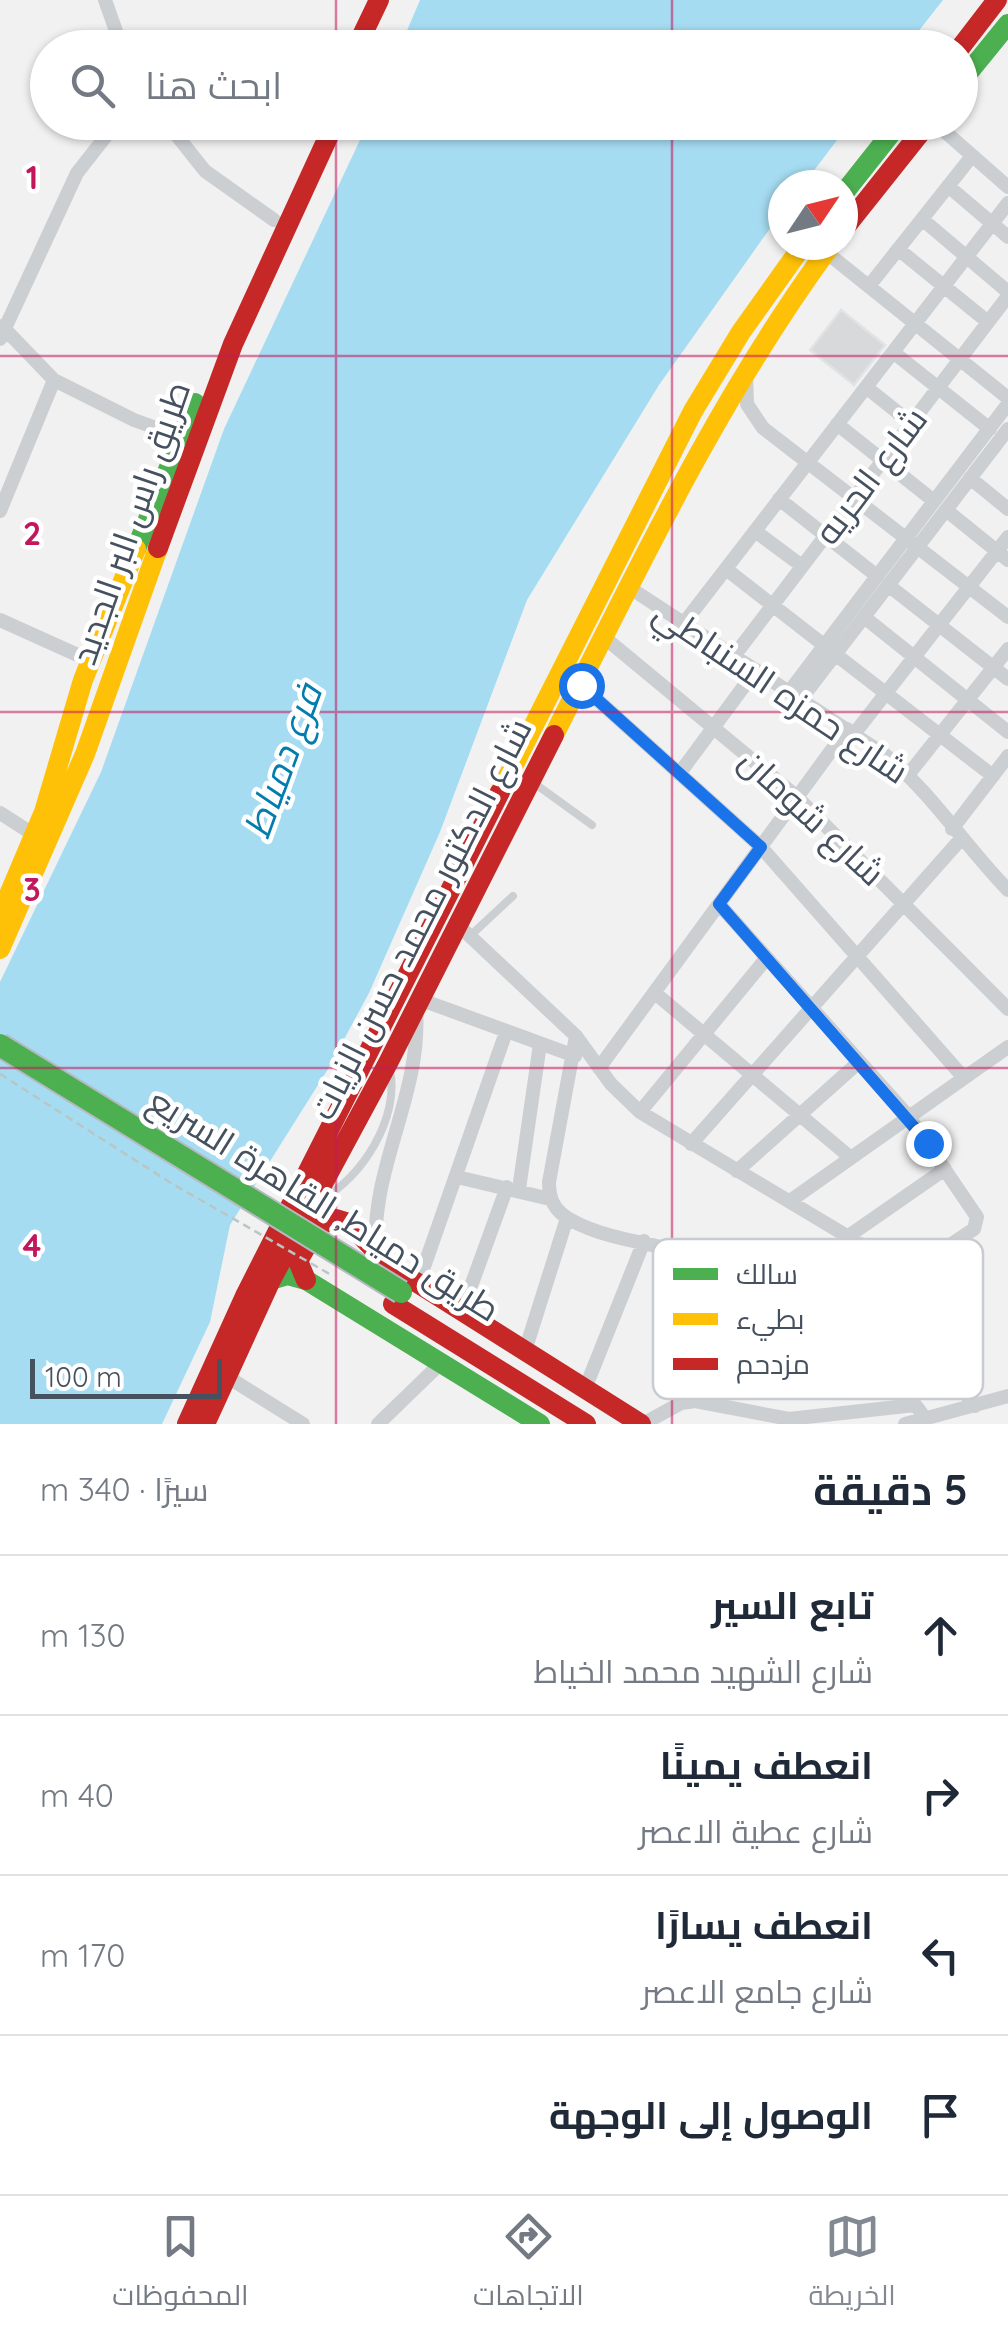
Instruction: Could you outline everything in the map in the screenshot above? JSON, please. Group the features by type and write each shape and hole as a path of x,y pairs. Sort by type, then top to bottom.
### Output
{"main road":[{"path":"365,30 379,0"},
{"path":"380,30 394,0"},
{"path":"974,30 998,0"},
{"path":"978,61 1008,24"},
{"name":"طريق راس البر الجديد","path":"0,916 36,836 91,661 181,437 312,140"},
{"name":"طريق راس البر الجديد","path":"0,949 93,742 132,614 210,400 327,140"},
{"path":"858,175 886,140"},
{"path":"858,212 916,140"},
{"name":"شارع الدكتور محمد حسن الزيات","path":"187,1424 246,1294 682,432 705,391 810,260"},
{"name":"شارع الدكتور محمد حسن الزيات","path":"205,1424 271,1280 418,1003 463,930 531,780 683,480 812,260"},
{"path":"705,391 714,403 728,404"},
{"path":"682,432 698,430 708,441"},
{"path":"65,737 81,729 93,742"},
{"name":"طريق دمياط, القاهرة السريع","path":"0,1045 613,1424"},
{"name":"طريق دمياط, القاهرة السريع","path":"0,1061 404,1293 586,1424"},
{"path":"306,1280 299,1272 298,1257 324,1222 348,1222 404,1293 462,1311 642,1424"},
{"path":"271,1280 288,1275 306,1280 540,1424"}],"street":[{"path":"105,0 116,30"},
{"path":"103,140 77,173 2,331 54,380 134,420 181,437"},
{"path":"181,140 206,171 274,220"},
{"path":"953,140 1008,187"},
{"path":"868,286 972,156"},
{"path":"948,186 1008,236"},
{"path":"684,623 1008,203"},
{"path":"922,219 1008,294"},
{"path":"898,248 988,322"},
{"path":"836,260 1008,401 1001,437 970,478 940,506"},
{"name":"شارع الحريه","path":"734,656 1008,294"},
{"path":"893,352 1001,437"},
{"path":"746,370 745,392 755,419 1008,618"},
{"path":"0,512 54,380"},
{"path":"866,388 911,423"},
{"path":"838,424 1002,556"},
{"path":"795,695 940,506 1001,437"},
{"path":"970,478 1008,509"},
{"path":"779,499 1008,679"},
{"path":"755,531 802,566"},
{"path":"600,1068 798,797 969,587 1002,556 1008,537"},
{"path":"726,569 992,776"},
{"path":"830,650 864,617 883,581"},
{"name":"شارع حمزه السنباطي","path":"630,588 795,695 908,775 1008,890"},
{"path":"864,617 1008,732"},
{"path":"0,620 91,661"},
{"name":"شارع شومان","path":"605,638 798,797 1008,1010"},
{"path":"908,775 1008,648"},
{"path":"679,774 756,670"},
{"path":"581,685 761,847 964,1078"},
{"path":"690,1144 903,904 1008,756"},
{"path":"0,812 36,836"},
{"path":"719,904 909,1117 978,1217 978,1225 957,1239"},
{"path":"463,930 576,1036 640,1112 856,1239"},
{"path":"640,1112 765,960"},
{"path":"654,993 851,1158"},
{"path":"376,1254 379,1203 414,1064 418,1003 575,1056"},
{"path":"404,1293 457,1177 506,1032"},
{"path":"550,1199 553,1158 576,1036"},
{"path":"462,1311 513,1188 540,1044"},
{"path":"790,1201 1008,1048"},
{"path":"737,1170 860,1062"},
{"path":"850,1235 945,1169"},
{"path":"457,1177 550,1199 567,1218 653,1243"},
{"path":"525,1351 567,1218"},
{"path":"584,1388 644,1241"},
{"path":"378,1424 441,1364"},
{"path":"226,1376 300,1423"},
{"path":"642,1424 681,1402 695,1401 789,1420 922,1415 1008,1396"},
{"path":"969,1399 975,1406"},
{"path":"905,1424 922,1415"}],"lane":[{"path":"531,780 592,825"},
{"path":"463,930 513,896"}],"path":[{"path":"0,1074 171,1183 332,1276"}],"water":[{"path":"420,0 943,0 919,30 407,30"},
{"name":"فرع دمياط","path":"360,140 837,140 814,170 768,170 768,231 659,385 527,600 440,832 369,993 328,1069 230,1225 210,1322 162,1424 0,1424 0,982 101,772 224,429"}],"building":[{"path":"841,310 885,345 854,385 810,350"}],"traffic: fast":[{"path":"978,61 1008,24"},
{"path":"858,175 886,140"},
{"path":"136,549 195,403"},
{"path":"0,1045 401,1292"},
{"path":"271,1280 288,1275 306,1280 540,1424"}],"traffic: slow":[{"path":"500,792 693,411 741,332 792,260"},
{"path":"554,735 649,546 717,423 752,362 820,260"},
{"path":"0,949 85,754 158,548"},
{"path":"0,916 44,812 83,680 136,549"}],"traffic: jam":[{"path":"365,30 379,0"},
{"path":"974,30 997,0"},
{"path":"158,548 233,344 327,140"},
{"path":"858,211 915,140"},
{"path":"205,1424 271,1280 388,1063 554,735"},
{"path":"187,1424 246,1294 500,792"},
{"path":"306,1280 298,1261 318,1226 336,1219 349,1223 389,1265 641,1424"},
{"path":"393,1304 586,1424"}],"route":[{"path":"581,685 761,847 719,904 928,1143"}]}
